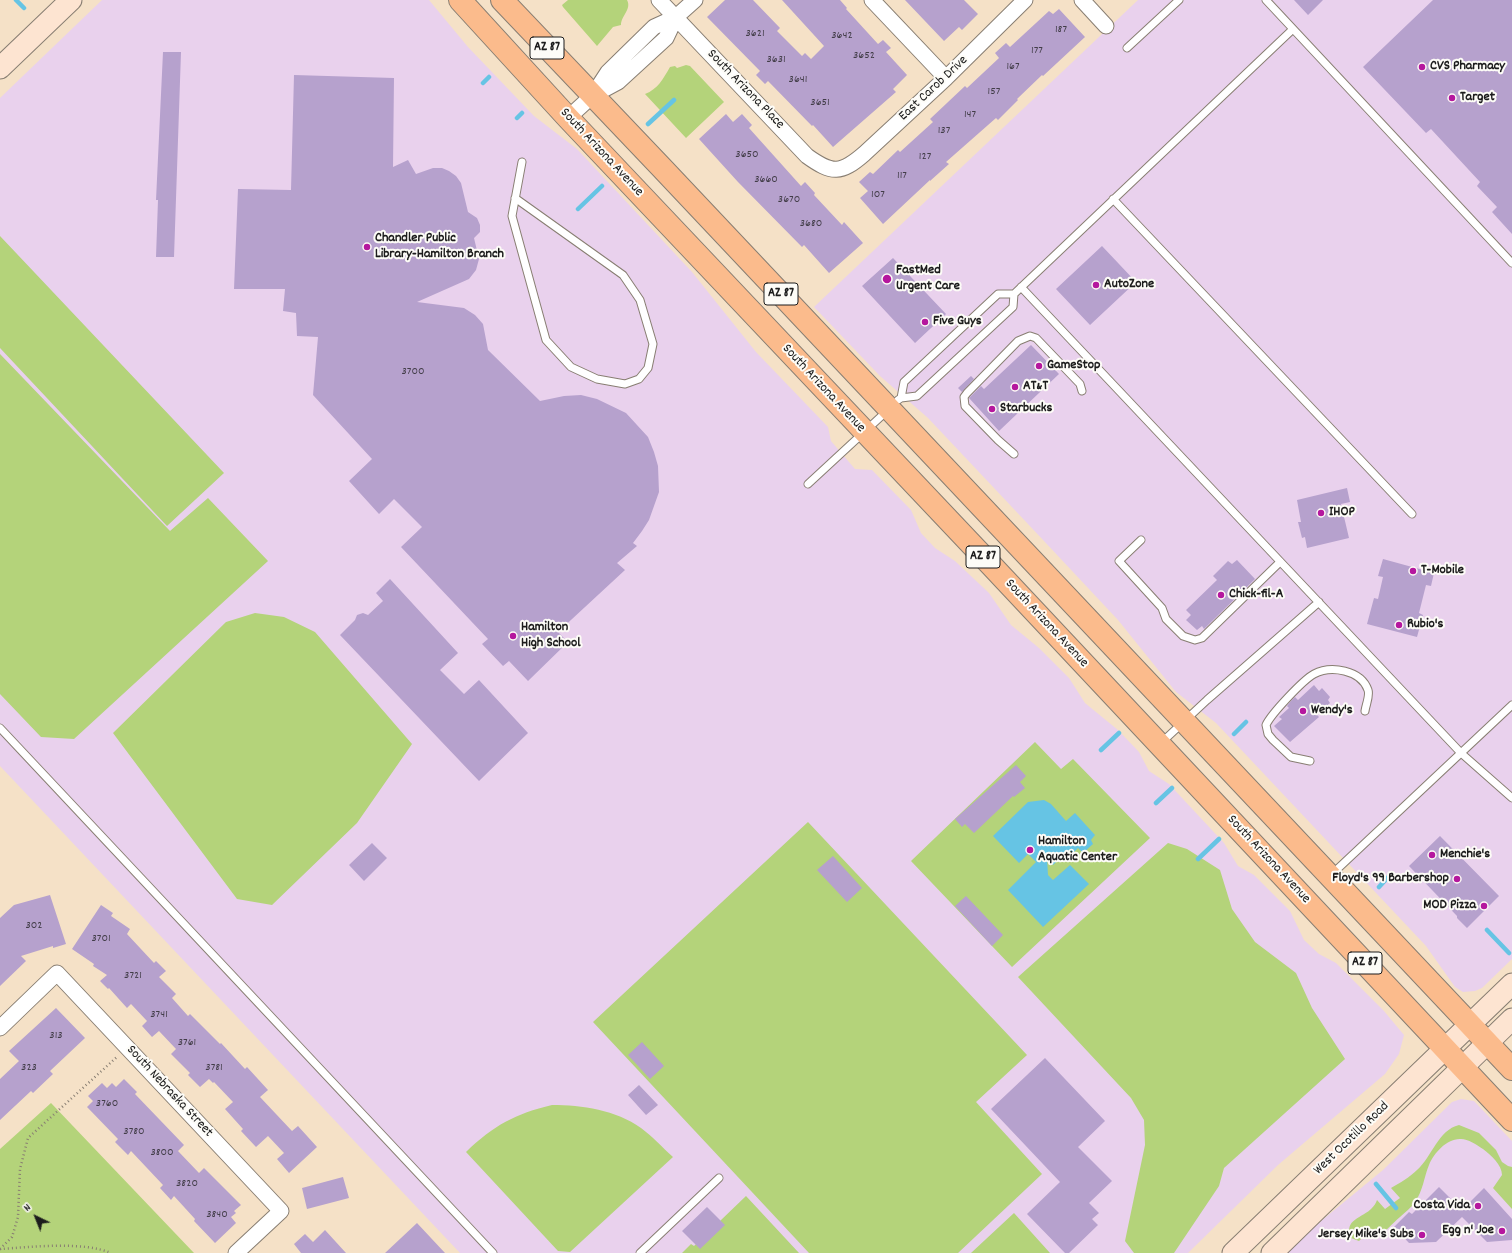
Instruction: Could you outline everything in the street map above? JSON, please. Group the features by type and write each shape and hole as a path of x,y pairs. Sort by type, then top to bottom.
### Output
{"main road":[{"path":"0,68 71,0"},
{"name":"South Arizona Avenue","path":"460,0 482,22 568,118 1160,744 1512,1120"},
{"name":"AZ 87","path":"502,0 662,168 895,403 1183,721 1512,1070"},
{"name":"West Ocotillo Road","path":"1233,1253 1512,984"},
{"name":"West Ocotillo Road","path":"1272,1253 1512,1019"}],"street":[{"name":"South Arizona Place","path":"659,0 807,156 821,166 837,170"},
{"path":"568,118 592,96 618,82 666,38 676,17 694,0"},
{"path":"872,0 946,78"},
{"name":"East Carob Drive","path":"837,170 851,165 946,78 1025,0"},
{"path":"1082,0 1106,26"},
{"name":"South Nebraska Street","path":"0,1028 56,973 281,1211 236,1253"}],"lane":[{"path":"1127,48 1179,0"},
{"path":"1266,0 1512,263"},
{"path":"808,484 895,403 904,382 998,294 1014,294 1021,288 1293,29"},
{"path":"515,198 623,276 640,300 654,344 648,368 639,379 625,384 597,379 571,367 546,340 512,216 515,198 522,162"},
{"path":"1114,199 1412,514"},
{"path":"1021,288 1461,753 1512,798"},
{"path":"895,403 917,396 1012,307 1014,294"},
{"path":"1014,454 998,440 964,403 964,397 1018,341 1024,337 1030,336 1036,338 1080,384 1082,391"},
{"path":"1141,540 1119,561 1162,608 1166,618 1183,636 1195,640 1202,638 1280,562"},
{"path":"1160,744 1183,721 1319,602"},
{"path":"1310,760 1291,757 1268,734 1266,725 1274,712 1308,678 1324,671 1333,670 1349,672 1361,681 1368,689 1369,695 1365,711"},
{"path":"1330,876 1512,705"},
{"path":"0,728 493,1253"},
{"path":"640,1253 719,1178"}],"path":[{"path":"0,1249 12,1237 18,1216 20,1169 28,1138 127,1047"},
{"path":"0,1249 54,1246 90,1248 111,1253"}],"shaded area":[{"name":"Hamilton High School","path":"102,0 429,0 468,47 534,116 577,149 692,272 756,352 828,427 831,441 855,469 872,470 911,510 921,533 935,548 955,561 989,593 1011,625 1039,648 1069,678 1085,703 1118,730 1139,752 1149,771 1169,784 1224,843 1238,866 1254,875 1290,911 1304,940 1319,954 1336,963 1384,1011 1404,1035 1399,1054 1385,1074 1278,1165 1188,1253 460,1253 0,766 0,98"},
{"path":"1138,0 1512,0 1512,959 1482,988 1475,991 1463,992 1455,987 1426,946 1216,723 1176,692 1118,620 1044,541 928,418 880,376 814,307"},
{"path":"1461,1099 1474,1101 1512,1141 1512,1253 1286,1253 1304,1235 1383,1170 1452,1102"}],"green space":[{"path":"568,0 627,0 628,6 621,25 613,27 597,46 563,7 562,5"},
{"path":"686,65 690,66 724,102 686,138 645,94 657,86 670,67 675,66 677,68"},
{"path":"0,236 224,473 167,526 0,348"},
{"path":"0,354 170,531 208,498 268,561 74,739 41,737 0,694"},
{"path":"255,613 284,617 315,632 412,744 357,823 272,905 237,899 113,733 226,622"},
{"name":"Hamilton Aquatic Center","path":"1035,742 1061,769 1073,759 1150,838 1012,967 911,861"},
{"path":"808,822 1027,1055 976,1102 1042,1174 958,1253 809,1253 593,1022"},
{"path":"1168,843 1187,849 1220,870 1232,909 1255,942 1296,973 1312,1008 1345,1059 1224,1168 1219,1186 1174,1253 1134,1253 1125,1241 1145,1145 1144,1120 1131,1098 1018,977"},
{"path":"51,1103 194,1253 0,1253 0,1149"},
{"path":"552,1105 587,1108 621,1117 645,1131 673,1157 570,1252 558,1251 466,1152 486,1135 506,1122 527,1112"},
{"path":"1459,1125 1479,1133 1496,1150 1502,1162 1512,1167 1512,1209 1493,1188 1502,1175 1502,1171 1496,1160 1472,1142 1464,1139 1456,1139 1442,1147 1434,1156 1429,1165 1420,1193 1410,1208 1377,1237 1367,1236 1359,1241 1351,1238 1349,1232 1352,1223 1372,1208 1377,1200 1385,1209 1400,1198 1391,1188 1414,1173 1422,1165 1440,1138 1446,1132"},
{"path":"746,1196 799,1253 682,1253 691,1244 694,1246"},
{"path":"1014,1213 1050,1253 971,1253"}],"water":[{"path":"1044,800 1051,804 1066,821 1075,813 1095,835 1091,840 1093,844 1083,853 1078,848 1073,853 1069,850 1053,865 1047,859 1048,875 1053,880 1070,865 1089,884 1043,927 1008,890 1036,862 1028,854 1019,863 993,836 1028,802"}],"building":[{"path":"725,0 753,0 780,28 777,31 802,56 805,53 811,59 824,46 782,0 840,0 847,8 846,9 878,44 883,40 891,48 886,52 907,75 893,89 896,92 833,147 768,81 765,84 756,75 760,71 707,17"},
{"path":"905,0 964,0 978,14 962,30 959,27 944,41"},
{"path":"1294,0 1323,0 1308,15"},
{"name":"Target","path":"1433,0 1512,0 1512,234 1492,212 1497,207 1477,186 1480,182 1431,129 1426,133 1363,67"},
{"path":"1059,9 1085,37 1043,76 1042,75 998,120 996,118 946,162 949,164 883,224 860,198 868,191 859,182 870,172 873,174 898,150 900,152 933,122 930,119 965,86 967,88 999,58 995,53 1006,43 1010,47 1049,11 1053,14"},
{"path":"163,52 181,52 174,257 156,257 158,200 156,200"},
{"name":"Hamilton High School","path":"294,75 394,78 393,167 408,160 416,174 433,168 442,168 449,171 456,176 461,183 468,212 477,218 480,225 480,232 474,238 479,259 476,270 469,279 417,302 464,308 475,315 483,324 488,350 540,401 564,396 581,395 597,399 626,413 648,437 654,452 658,466 659,492 649,520 633,543 637,546 617,563 625,570 558,632 568,642 528,681 509,661 503,666 482,644 488,639 401,547 422,527 394,499 379,514 349,481 372,459 313,395 318,337 297,336 296,313 283,311 285,289 234,289 238,189 291,190"},
{"path":"726,114 733,122 742,114 752,125 749,128 801,186 805,182 815,193 814,195 842,225 844,222 863,243 829,273 804,245 802,247 738,182 699,139"},
{"name":"AutoZone","path":"1102,246 1136,282 1090,325 1056,289"},
{"path":"893,258 946,314 915,343 862,286"},
{"path":"1031,345 1059,374 999,431 969,398 981,386 984,389"},
{"path":"971,376 974,379 962,392 958,388"},
{"name":"IHOP","path":"1347,488 1350,502 1341,504 1349,538 1307,548 1305,537 1302,538 1298,522 1301,522 1297,500"},
{"path":"1383,559 1434,573 1431,586 1426,585 1419,613 1423,615 1417,637 1367,624 1374,598 1378,599 1383,577 1378,576"},
{"name":"Chick-fil-A","path":"1237,560 1255,579 1204,629 1202,626 1197,630 1186,620 1191,615 1186,610 1217,580 1213,576 1228,561 1232,564"},
{"path":"390,579 458,653 440,670 464,694 479,680 528,733 479,781 340,635 355,620 357,615 363,613 368,615 383,601 376,593"},
{"path":"1314,685 1319,691 1322,688 1330,697 1328,700 1330,703 1317,715 1319,717 1290,742 1274,726 1282,719 1279,717 1289,708 1287,706 1291,701 1295,697 1298,700"},
{"path":"1016,765 1026,776 1020,782 1025,788 1014,797 1013,796 974,833 965,824 962,827 955,819"},
{"path":"1440,836 1499,896 1467,928 1409,866"},
{"path":"372,843 387,858 364,881 349,865"},
{"path":"833,856 862,888 847,902 817,870"},
{"path":"50,895 66,944 53,948 53,946 21,956 26,961 0,986 0,918 14,905"},
{"path":"966,896 1003,935 992,946 955,906"},
{"path":"101,905 113,913 111,916 130,929 127,934 154,963 156,961 166,971 159,977 176,994 172,998 188,1016 190,1014 220,1044 221,1043 245,1069 247,1067 268,1090 260,1097 292,1131 298,1126 317,1147 289,1173 277,1159 284,1153 268,1136 256,1147 241,1131 243,1129 225,1109 233,1102 214,1082 213,1083 209,1079 200,1087 188,1075 190,1073 171,1054 176,1049 159,1031 152,1037 142,1026 147,1021 131,1004 127,1008 109,988 108,989 100,981 107,975 72,949"},
{"path":"56,1008 85,1038 50,1071 53,1074 33,1093 31,1091 0,1120 0,1079 19,1061 9,1051"},
{"path":"642,1042 664,1066 650,1079 628,1055"},
{"path":"1045,1058 1105,1121 1078,1147 1112,1181 1089,1203 1099,1213 1092,1219 1098,1225 1069,1253 1065,1253 1027,1214 1060,1182 991,1109"},
{"path":"124,1079 137,1092 135,1094 184,1145 178,1151 199,1173 204,1168 241,1205 234,1211 236,1213 231,1217 236,1223 215,1243 194,1221 195,1219 174,1196 171,1200 160,1188 163,1185 131,1151 128,1155 115,1142 118,1139 87,1107 93,1101 88,1096 102,1083 107,1088 112,1083 116,1087"},
{"path":"639,1085 658,1105 646,1115 628,1095"},
{"path":"343,1177 349,1198 307,1209 302,1188"},
{"path":"1439,1187 1462,1210 1484,1188 1512,1219 1512,1240 1487,1242 1462,1217 1436,1242 1409,1243 1394,1227 1409,1212 1412,1214"},
{"path":"707,1207 725,1225 700,1249 682,1231"},
{"path":"417,1223 445,1253 385,1253"},
{"path":"325,1230 346,1253 301,1253 294,1244 305,1234 313,1242"}],"waterway":[{"path":"16,0 24,8"},
{"path":"483,83 489,77"},
{"path":"648,124 674,100"},
{"path":"517,118 522,113"},
{"path":"578,209 602,186"},
{"path":"1234,734 1246,722"},
{"path":"1101,750 1119,733"},
{"path":"1156,803 1172,788"},
{"path":"1198,859 1219,839"},
{"path":"1379,887 1391,874"},
{"path":"1487,930 1509,953"},
{"path":"1376,1184 1396,1208"}],"place":[{"name":"CVS Pharmacy","path":"1422,67"},
{"name":"Target","path":"1452,98"},
{"name":"Chandler Public Library-Hamilton Branch","path":"367,247"},
{"name":"FastMed Urgent Care","path":"887,279"},
{"name":"AutoZone","path":"1096,285"},
{"name":"Five Guys","path":"925,322"},
{"name":"GameStop","path":"1039,366"},
{"name":"AT&T","path":"1015,387"},
{"name":"Starbucks","path":"992,409"},
{"name":"IHOP","path":"1321,513"},
{"name":"T-Mobile","path":"1413,571"},
{"name":"Chick-fil-A","path":"1221,595"},
{"name":"Rubio's","path":"1399,625"},
{"name":"Hamilton High School","path":"513,636"},
{"name":"Wendy's","path":"1303,711"},
{"name":"Hamilton Aquatic Center","path":"1030,850"},
{"name":"Menchie's","path":"1432,855"},
{"name":"Floyd's 99 Barbershop","path":"1457,879"},
{"name":"MOD Pizza","path":"1484,906"},
{"name":"Costa Vida","path":"1478,1206"},
{"name":"Egg n' Joe","path":"1502,1231"},
{"name":"Jersey Mike's Subs","path":"1422,1235"}]}
